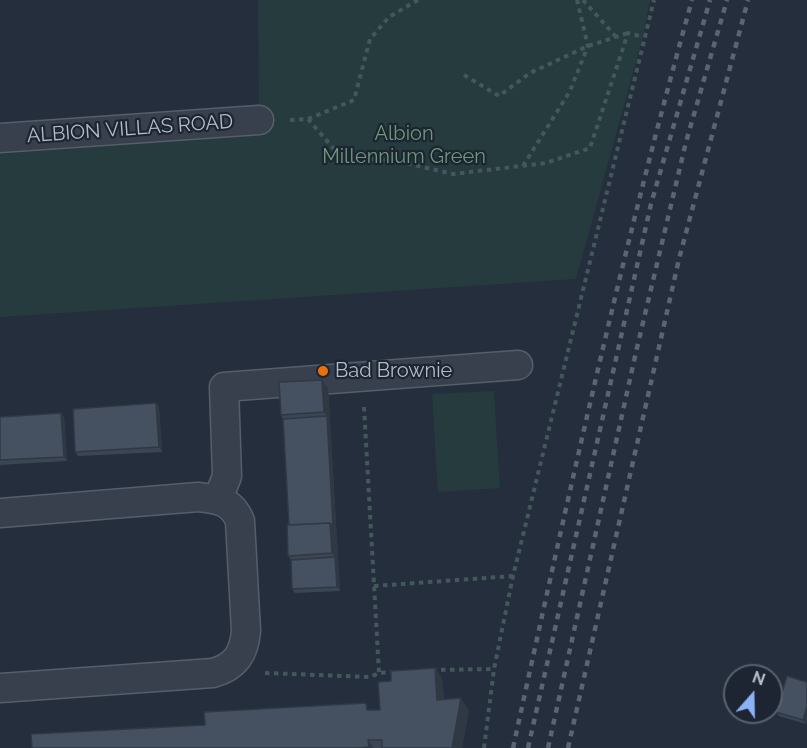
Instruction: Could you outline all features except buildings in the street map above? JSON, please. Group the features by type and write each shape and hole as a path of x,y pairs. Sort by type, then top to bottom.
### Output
{"street":[{"name":"ALBION VILLAS ROAD","path":"0,138 259,120"},
{"path":"218,499 226,476 224,387 518,365"},
{"path":"0,513 198,497 218,499 234,508 240,521 246,631 244,645 234,663 213,673 0,687"}],"path":[{"path":"259,120 308,119 354,100 370,39 388,17 418,0"},
{"path":"523,166 570,91 588,46 577,0"},
{"path":"583,0 617,38"},
{"path":"484,748 494,669 513,576 643,37 654,0"},
{"path":"308,119 341,157 397,161 453,174 546,163 590,148 628,33"},
{"path":"464,75 499,96 530,73 588,46 628,33 643,37"},
{"path":"362,378 379,673"},
{"path":"374,586 513,576"},
{"path":"234,663 257,673 370,677 379,673 402,672"},
{"path":"425,671 494,669"}],"green space":[{"name":"Albion Millennium Green","path":"258,0 650,0 643,37 576,279 0,317 0,154 259,135"},
{"path":"494,391 500,488 438,492 432,394"}],"railway":[{"path":"513,748 620,279 692,0"},
{"path":"528,748 651,204 710,0"},
{"path":"548,748 636,352 686,142 727,0"},
{"path":"568,748 679,259 748,0"}],"place":[{"name":"Bad Brownie","path":"323,371"}]}
